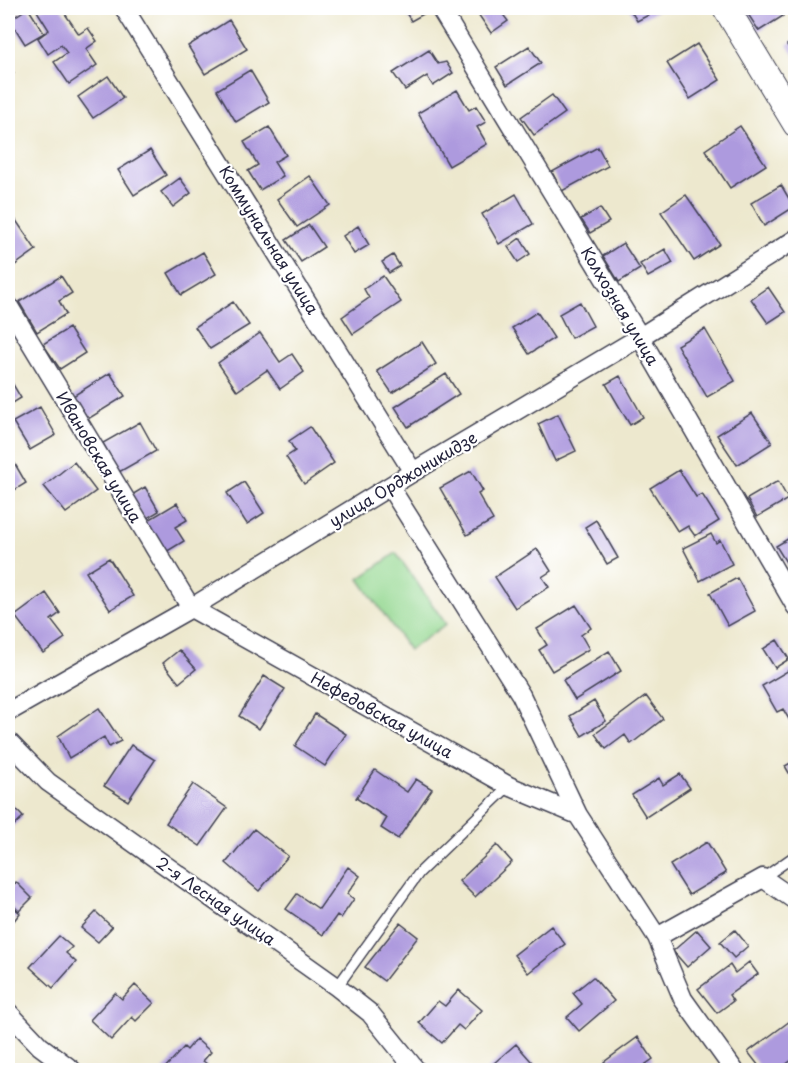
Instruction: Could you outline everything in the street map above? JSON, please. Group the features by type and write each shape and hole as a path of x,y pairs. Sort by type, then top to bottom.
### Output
{"main road":[{"path":"726,8 795,124"}],"street":[{"name":"Коммунальная улица","path":"124,8 413,472"},
{"name":"Колхозная улица","path":"440,8 640,337 795,607"},
{"name":"улица Орджоникидзе","path":"8,712 191,608 640,337 795,240"},
{"name":"Ивановская улица","path":"8,306 191,608"},
{"path":"390,487 521,695 578,815 657,937 683,999 734,1071"},
{"name":"Нефедовская улица","path":"191,608 509,786 578,815"},
{"name":"2-я Лесная улица","path":"8,741 48,782 337,987 370,1013 416,1071"},
{"path":"657,937 763,878 795,901"},
{"path":"8,1012 40,1046 72,1071"}],"lane":[{"path":"337,987 419,873 509,786"},
{"path":"763,878 795,855"}],"green space":[{"path":"396,553 446,624 409,650 359,579"}],"building":[{"path":"28,8 44,33 25,44 10,20"},
{"path":"42,8 61,8 79,34 88,28 97,41 86,49 97,65 69,84 54,62 67,53 61,45 48,54 38,38 49,30 37,11"},
{"path":"403,8 434,8 411,21"},
{"path":"480,8 498,8 508,21 491,33 476,11"},
{"path":"629,8 662,8 637,21"},
{"path":"744,8 777,8 783,16 759,31"},
{"path":"229,20 247,49 205,74 188,46"},
{"path":"796,39 796,58 787,45"},
{"path":"697,44 720,80 690,99 667,63"},
{"path":"529,46 541,63 507,85 496,67"},
{"path":"429,50 438,64 446,62 453,73 433,86 427,76 405,90 393,73"},
{"path":"8,64 14,73 8,77"},
{"path":"250,70 269,102 236,122 217,90"},
{"path":"108,76 123,98 93,118 78,97"},
{"path":"457,90 469,110 476,106 486,122 477,127 487,144 449,166 418,113"},
{"path":"552,95 565,113 534,135 521,117"},
{"path":"740,126 766,165 730,188 705,150"},
{"path":"269,127 286,155 274,162 283,176 260,190 248,171 258,165 244,142"},
{"path":"598,147 608,166 562,191 552,172"},
{"path":"150,150 166,175 134,195 118,170"},
{"path":"310,176 330,205 297,227 277,199"},
{"path":"180,178 191,193 173,207 161,192"},
{"path":"781,185 794,207 764,226 751,203"},
{"path":"516,194 533,224 499,244 482,214"},
{"path":"686,195 720,244 694,261 661,212"},
{"path":"600,208 609,222 590,233 581,219"},
{"path":"11,213 36,250 8,270 8,216"},
{"path":"309,225 324,247 301,262 286,240"},
{"path":"358,226 369,245 354,254 343,236"},
{"path":"520,238 530,254 518,262 508,247"},
{"path":"623,243 640,269 619,282 603,256"},
{"path":"665,249 673,263 648,277 640,264"},
{"path":"203,252 216,274 181,295 168,273"},
{"path":"393,255 400,266 389,273 382,262"},
{"path":"61,276 72,293 59,301 66,314 37,332 19,302"},
{"path":"383,276 401,302 353,334 342,317 369,298 364,289"},
{"path":"768,287 785,312 768,323 751,299"},
{"path":"233,302 249,325 210,349 195,327"},
{"path":"580,302 593,326 571,338 559,314"},
{"path":"537,312 554,338 529,354 512,328"},
{"path":"69,328 85,353 60,369 43,344"},
{"path":"705,329 735,381 707,397 677,345"},
{"path":"260,333 280,362 292,354 304,372 280,389 267,370 237,391 218,363"},
{"path":"422,342 436,364 392,393 377,371"},
{"path":"110,373 125,396 88,419 73,396"},
{"path":"446,374 459,394 408,427 395,407"},
{"path":"8,376 21,398 8,406"},
{"path":"620,376 643,417 630,425 606,384"},
{"path":"40,407 56,435 30,450 13,422"},
{"path":"752,413 772,443 737,465 717,435"},
{"path":"558,414 576,451 555,461 538,424"},
{"path":"140,422 156,451 119,472 103,443"},
{"path":"310,427 334,463 304,484 286,457 295,451 289,441"},
{"path":"8,452 26,483 8,494"},
{"path":"74,462 96,491 66,513 44,486"},
{"path":"679,470 696,497 702,494 719,521 695,536 688,526 678,532 650,488"},
{"path":"471,471 483,491 478,494 493,520 467,535 440,488"},
{"path":"778,481 788,499 757,517 747,499"},
{"path":"244,482 264,513 247,524 227,493"},
{"path":"145,487 159,511 144,520 130,496"},
{"path":"177,503 187,520 175,527 184,541 161,555 142,524"},
{"path":"596,520 618,558 607,564 585,527"},
{"path":"711,534 716,543 720,540 732,564 700,581 683,548"},
{"path":"796,534 796,563 789,567 776,546"},
{"path":"537,549 551,571 542,577 549,587 515,608 495,577"},
{"path":"109,558 133,596 110,610 86,572"},
{"path":"737,578 755,611 728,626 710,593"},
{"path":"46,593 60,613 51,620 65,638 43,653 15,616"},
{"path":"576,605 591,628 581,635 589,649 552,671 539,650 547,645 537,629"},
{"path":"777,640 789,659 775,668 763,649"},
{"path":"179,650 196,669 179,683 163,663"},
{"path":"609,651 621,671 575,700 563,680"},
{"path":"796,666 796,724 793,726 783,709 777,712 762,686"},
{"path":"264,676 285,689 259,729 239,716"},
{"path":"646,696 663,719 631,744 625,735 606,749 595,734"},
{"path":"594,701 606,721 582,736 570,716"},
{"path":"99,708 121,741 109,747 104,737 69,758 58,736"},
{"path":"315,714 346,734 325,766 295,746"},
{"path":"131,745 155,760 128,801 104,786"},
{"path":"796,760 796,785 785,766"},
{"path":"375,770 407,792 416,779 432,789 398,839 381,828 387,818 356,798"},
{"path":"680,774 690,788 646,817 632,795 659,778 663,785"},
{"path":"193,784 227,808 200,846 166,823"},
{"path":"8,801 23,817 8,831"},
{"path":"254,829 288,856 259,891 226,863"},
{"path":"707,842 726,873 689,895 670,865"},
{"path":"497,845 512,862 475,897 459,881"},
{"path":"348,867 360,876 347,894 354,899 341,918 337,915 323,935 286,909 297,894 319,909"},
{"path":"16,882 32,898 19,911 8,900 8,891"},
{"path":"8,903 20,913 8,928"},
{"path":"96,912 112,927 98,942 81,928"},
{"path":"400,923 418,937 384,981 365,967"},
{"path":"551,926 565,944 528,973 514,955"},
{"path":"697,930 711,946 687,967 673,951"},
{"path":"735,930 748,946 734,958 720,942"},
{"path":"59,936 72,947 66,953 76,962 53,988 30,967"},
{"path":"749,962 758,974 729,995 733,1001 717,1013 698,989 730,965 735,973"},
{"path":"593,977 614,1001 579,1031 567,1017 582,1004 573,993"},
{"path":"135,985 154,1003 136,1021 132,1017 111,1040 90,1020 115,993 122,999"},
{"path":"459,990 482,1010 464,1030 458,1025 442,1043 419,1023 438,1001 445,1006"},
{"path":"794,1018 796,1021 796,1057 778,1070 762,1070 748,1052"},
{"path":"638,1037 653,1059 637,1070 610,1070 604,1062"},
{"path":"196,1039 211,1052 203,1061 207,1064 201,1070 163,1070 184,1047 187,1050"},
{"path":"516,1044 539,1070 486,1070"}]}
